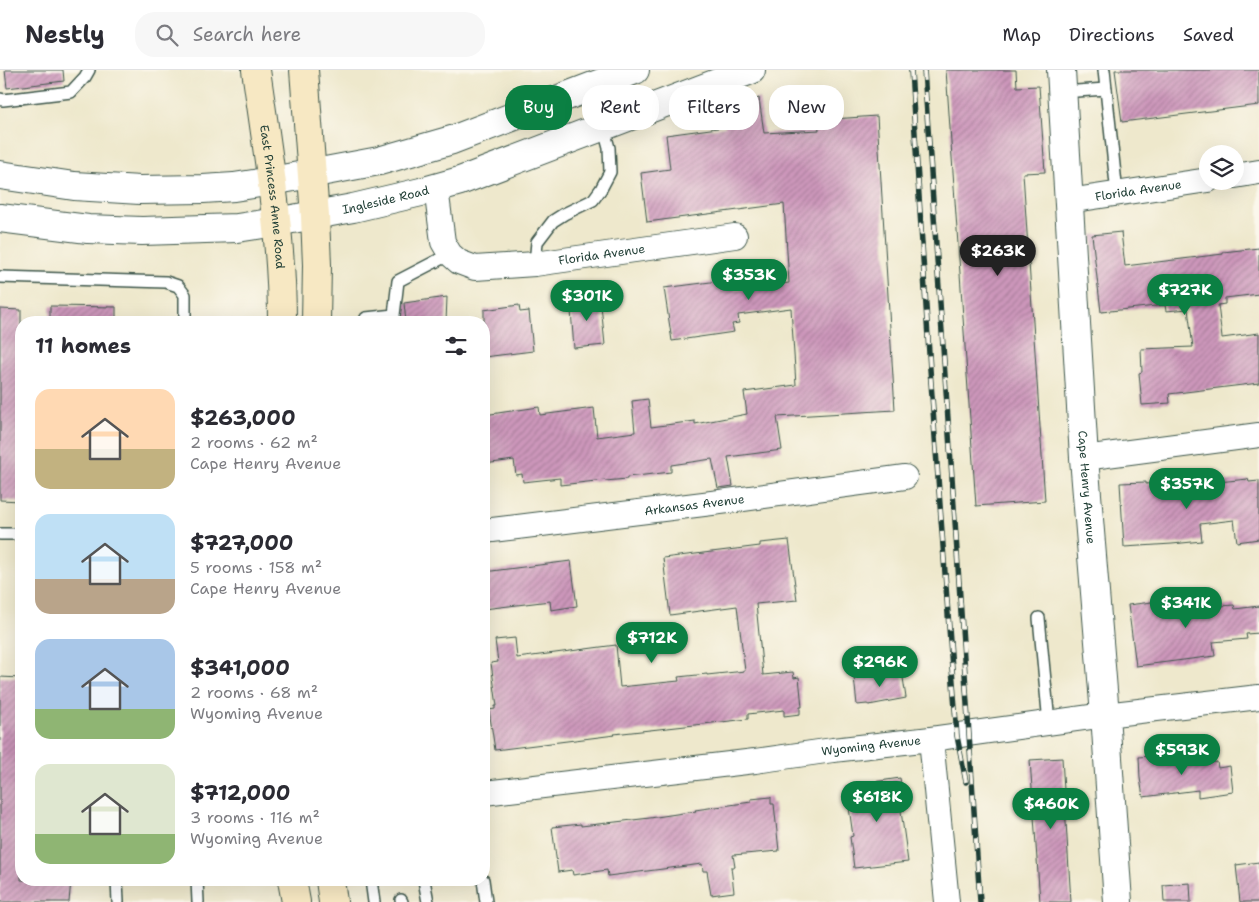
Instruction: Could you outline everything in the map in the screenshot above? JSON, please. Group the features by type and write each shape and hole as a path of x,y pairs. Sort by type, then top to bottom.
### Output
{"main road":[{"name":"East Princess Anne Road","path":"256,70 272,181 282,316"},
{"path":"304,70 317,265 316,316"},
{"path":"293,886 296,902"},
{"path":"331,886 333,902"}],"street":[{"name":"Ingleside Road","path":"659,105 751,70"},
{"path":"0,175 74,186 140,190 234,187 272,181 379,161 452,140 618,73"},
{"name":"Cape Henry Avenue","path":"1061,81 1084,458 1118,902"},
{"name":"Ingleside Road","path":"0,218 88,229 142,231 237,228 314,216 436,188 460,181 593,130"},
{"path":"1244,174 1259,172"},
{"name":"Florida Avenue","path":"1068,201 1199,181"},
{"path":"436,188 443,242 450,254"},
{"name":"Florida Avenue","path":"450,254 459,262 475,268 535,264 735,236"},
{"path":"1084,458 1259,435"},
{"name":"Arkansas Avenue","path":"490,530 905,477"},
{"name":"Wyoming Avenue","path":"490,792 833,750 931,740 1049,722 1259,696"},
{"path":"931,740 947,902"}],"lane":[{"path":"0,99 71,92 89,70"},
{"path":"1104,70 1117,194"},
{"path":"1061,81 1106,89"},
{"path":"535,264 537,242 553,221 593,200 610,172 609,148 604,130"},
{"path":"385,316 394,315 398,282 450,254"},
{"path":"0,277 166,282 178,286 185,295 185,316"},
{"path":"0,534 15,534"},
{"path":"1039,618 1049,722"},
{"path":"118,886 118,902"},
{"path":"198,886 198,902"},
{"path":"372,886 374,902"},
{"path":"425,886 428,902"},
{"path":"484,886 486,902"}],"building":[{"path":"5,70 63,70 64,81 7,88"},
{"path":"946,70 1016,70 1017,87 1039,86 1045,172 1023,173 1045,501 976,506"},
{"path":"1115,70 1259,70 1259,105 1122,122"},
{"path":"759,98 764,133 844,130 844,118 877,116 895,410 777,417 782,450 728,457 733,486 718,488 712,459 671,465 671,472 627,477 627,479 560,485 560,478 523,482 522,474 516,475 514,460 490,463 490,414 539,407 540,415 594,408 597,437 635,432 632,401 648,399 651,427 695,421 695,424 747,414 744,392 796,385 791,308 738,315 739,323 732,324 734,332 672,341 664,288 734,279 735,290 789,283 784,204 647,222 641,173 670,169 666,135 703,130 759,130"},
{"path":"1121,232 1125,266 1259,248 1259,294 1225,298 1225,304 1218,305 1222,338 1259,333 1259,383 1169,394 1170,403 1142,405 1139,373 1142,372 1141,349 1193,347 1188,309 1166,311 1165,305 1101,312 1092,235"},
{"path":"600,295 605,345 574,348 570,298"},
{"path":"447,297 446,316 405,316 404,303"},
{"path":"519,305 520,312 529,311 533,351 490,356 490,316 484,316 484,310"},
{"path":"50,306 116,307 116,316 50,316"},
{"path":"0,309 21,310 21,316 15,316 15,501 0,500"},
{"path":"1195,478 1195,483 1248,479 1249,482 1259,481 1259,539 1237,542 1234,520 1200,524 1202,541 1124,547 1120,483 1146,482 1146,484"},
{"path":"789,540 797,600 756,604 763,675 793,672 794,678 799,677 802,707 800,707 800,714 784,716 784,710 748,714 748,719 495,750 490,710 495,709 495,706 497,706 491,663 498,662 495,640 515,638 517,658 616,645 620,687 679,681 678,677 745,671 737,606 670,615 663,558 760,546 760,543"},
{"path":"571,561 577,606 551,610 550,601 490,608 490,571"},
{"path":"1207,595 1209,607 1234,605 1235,609 1259,606 1259,633 1246,634 1247,639 1213,642 1215,656 1136,666 1128,605"},
{"path":"902,671 906,698 869,705 857,705 854,677"},
{"path":"0,677 15,678 15,886 70,886 69,902 0,902"},
{"path":"1182,749 1183,766 1217,762 1218,768 1230,766 1233,792 1198,797 1198,790 1143,797 1139,757 1159,755 1159,751"},
{"path":"1062,758 1071,902 1040,902 1030,760"},
{"path":"900,778 905,810 901,811 908,862 854,868 850,837 853,836 846,786"},
{"path":"771,797 771,804 774,804 779,851 733,855 735,867 731,867 734,892 711,895 707,871 703,871 702,864 608,876 607,870 573,875 572,870 558,872 552,827 581,824 581,826 650,818 751,802 751,799"},
{"path":"1259,862 1259,902 1240,902 1236,865"},
{"path":"1190,883 1191,902 1164,902 1163,885"}],"railway":[{"path":"911,70 930,369 957,736 966,782"},
{"path":"924,70 980,902"}]}
